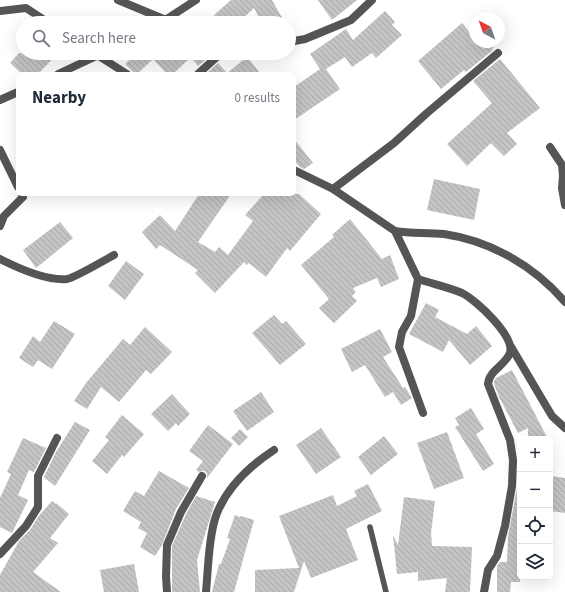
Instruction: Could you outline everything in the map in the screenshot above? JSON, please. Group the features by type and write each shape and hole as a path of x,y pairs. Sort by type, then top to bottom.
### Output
{"street":[{"path":"118,0 152,16"},
{"path":"171,16 196,0"},
{"path":"296,41 305,39 351,20 372,0"},
{"path":"0,11 26,8 38,16"},
{"path":"333,189 394,143 427,113 498,54"},
{"path":"62,72 86,60"},
{"path":"107,60 124,72"},
{"path":"200,72 213,60"},
{"path":"0,100 16,93"},
{"path":"550,147 562,165 562,188 565,205"},
{"path":"0,150 16,183"},
{"path":"296,171 333,189 395,231 408,234 443,234 466,238 487,245 519,261 556,291 565,302"},
{"path":"0,226 4,216 23,196"},
{"path":"395,231 418,279 411,316 402,332 399,347 423,413"},
{"path":"0,259 22,270 53,278 68,279 114,255"},
{"path":"418,279 463,293 474,301 497,324 552,416 565,428"},
{"path":"484,592 488,570 496,556 505,526 512,486 513,460 510,440 488,384 488,378 492,372 503,364 510,353 510,345"},
{"path":"0,554 26,526 38,507 38,476 57,438"},
{"path":"206,592 212,535 216,514 234,485 256,462 274,450"},
{"path":"167,592 167,545 181,512 202,476"}],"lane":[{"path":"370,527 386,592"}],"building":[{"path":"231,0 272,0 281,16 258,16 254,8 245,16 214,15"},
{"path":"318,0 357,0 332,20"},
{"path":"385,11 395,22 392,25 402,35 376,58 372,53 352,67 345,57 326,69 340,89 296,119 296,86 320,69 310,54 346,29 353,40"},
{"path":"462,23 469,32 469,48 493,48 493,50 466,72 464,70 441,89 418,61"},
{"path":"16,56 16,60 51,60 40,72 20,72 10,63"},
{"path":"500,59 540,108 507,133 517,144 504,156 491,143 467,166 447,144 492,103 473,81"},
{"path":"129,60 152,60 139,72 133,72 125,64"},
{"path":"154,60 188,60 175,72 165,72"},
{"path":"193,60 205,60 198,66"},
{"path":"243,60 249,60 259,72 228,72"},
{"path":"218,63 226,72 208,72"},
{"path":"296,142 313,163 304,169 296,162"},
{"path":"434,179 480,189 474,220 427,210"},
{"path":"296,194 299,194 321,214 290,251 287,248 266,277 249,263 247,265 244,262 215,293 195,273 198,270 160,245 156,249 142,232 160,215 175,231 198,196 230,196 198,242 215,252 219,247 228,255 253,221 245,215 262,196 296,196"},
{"path":"350,219 382,259 390,255 399,279 381,287 377,278 353,288 356,292 352,296 357,301 334,323 319,308 329,299 301,265 334,237 332,235"},
{"path":"60,222 73,238 36,268 23,250"},
{"path":"126,261 144,274 125,300 108,286"},
{"path":"426,303 439,310 435,317 467,334 476,326 492,346 470,365 449,340 443,352 409,334"},
{"path":"274,315 282,324 286,321 306,344 280,365 252,333"},
{"path":"54,321 75,334 52,369 38,360 33,367 19,358 33,336 40,342"},
{"path":"145,327 172,352 151,374 146,370 119,402 101,387 87,409 74,401 86,383 123,339 130,345"},
{"path":"380,329 392,352 383,357 403,388 405,387 412,398 401,405 393,392 385,397 365,365 352,372 341,349"},
{"path":"512,370 546,436 528,436 528,428 518,433 499,397 494,384 496,378"},
{"path":"261,392 274,412 247,431 233,411"},
{"path":"172,394 190,414 178,426 176,423 168,431 151,414"},
{"path":"471,408 484,429 476,434 494,464 483,471 455,427 459,425 455,418"},
{"path":"122,415 144,434 124,457 122,455 107,474 92,461 109,440 105,437"},
{"path":"75,422 90,430 55,486 44,477 56,452"},
{"path":"208,425 233,444 207,478 205,471 199,472 196,470 203,461 189,451"},
{"path":"321,428 341,457 316,474 296,445"},
{"path":"240,429 248,437 239,446 231,438"},
{"path":"447,432 464,478 434,489 417,443"},
{"path":"384,436 398,454 371,475 358,457"},
{"path":"23,438 46,448 34,472 29,470 18,495 28,500 12,533 0,527 0,498 11,474 7,472"},
{"path":"159,471 189,488 176,509 162,545 155,556 140,547 147,533 138,528 141,522 123,511 135,491 144,496"},
{"path":"553,476 565,478 565,513 553,511"},
{"path":"368,484 382,511 346,529 358,560 311,578 304,561 294,592 255,592 255,570 299,568 279,516 333,495 337,506 357,496 354,491"},
{"path":"517,489 517,580 520,580 520,582 511,582 510,592 497,592 497,566 500,562 507,562 508,536"},
{"path":"196,496 215,502 197,560 200,592 172,592 172,546 186,514"},
{"path":"404,497 435,501 431,533 432,546 472,547 470,592 445,592 447,578 418,581 418,572 397,574 393,535 398,545"},
{"path":"52,501 69,514 50,538 58,543 33,572 61,592 0,592 0,575 19,541 30,530 38,517"},
{"path":"235,515 254,520 234,592 212,592 219,564 221,564 230,539 227,538"},
{"path":"134,564 139,592 104,592 100,570"}]}
